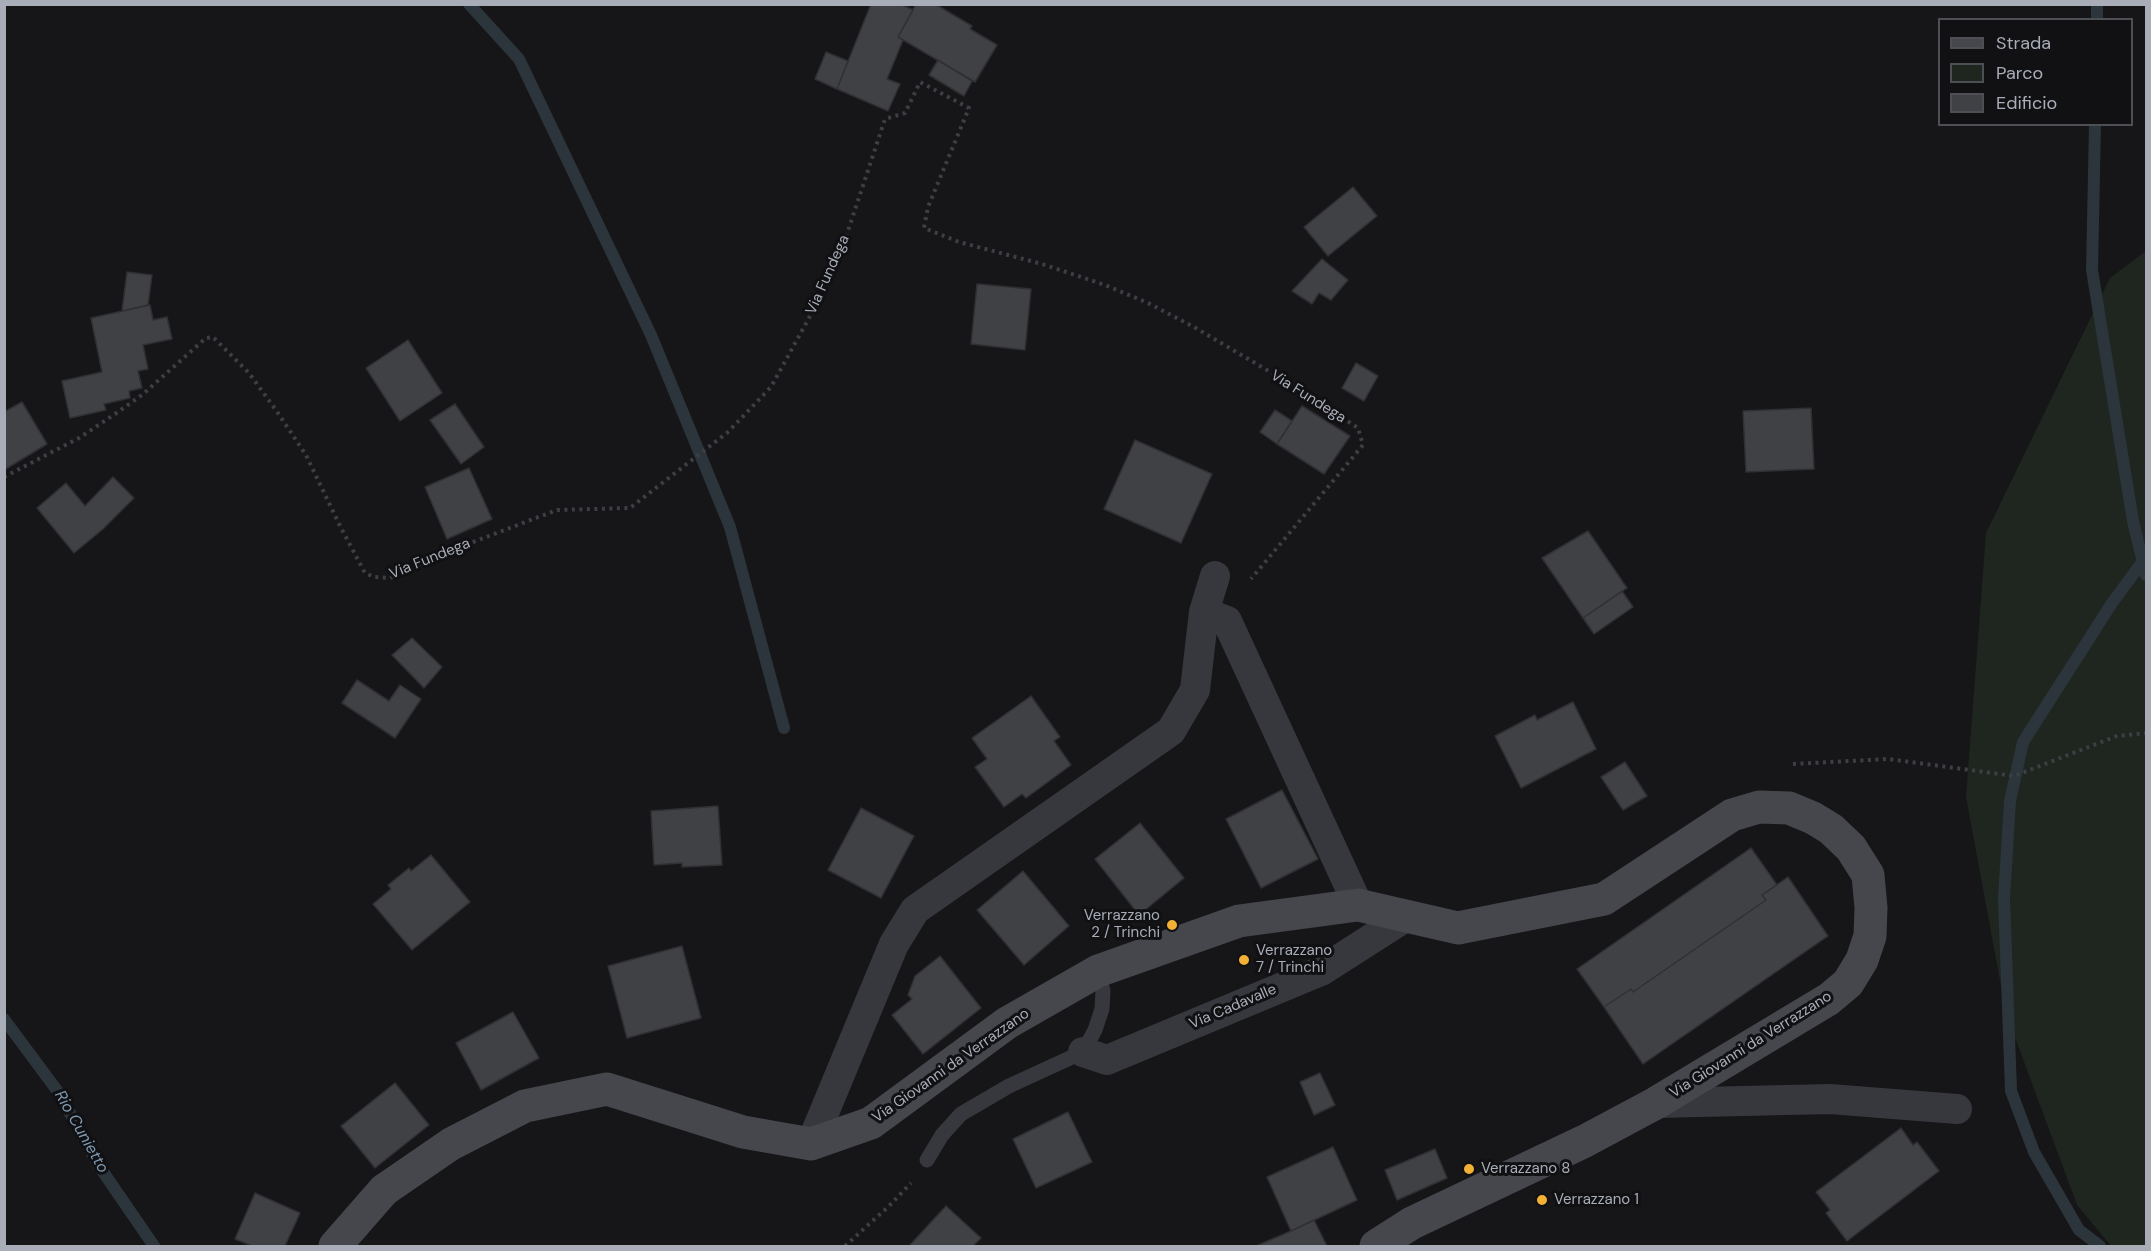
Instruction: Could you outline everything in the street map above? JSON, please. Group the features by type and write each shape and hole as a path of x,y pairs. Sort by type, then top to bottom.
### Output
{"street":[{"path":"811,1144 894,944 915,910 1171,731 1195,690 1216,616 1215,576"},
{"path":"1216,616 1358,905"},
{"name":"Via Giovanni da Verrazzano","path":"335,1246 384,1190 451,1144 525,1106 607,1089 742,1132 811,1144 871,1123 1007,1023 1098,971 1239,921 1358,905 1458,928 1604,899 1732,815 1759,807 1789,808 1813,818 1831,829 1851,848 1868,875 1871,908 1869,936 1862,960 1848,983 1829,999 1656,1103 1585,1140 1412,1223 1376,1246"},
{"name":"Via Cadavalle","path":"1083,1052 1107,1060 1321,971 1407,916"},
{"path":"1656,1103 1830,1100 1957,1109"}],"lane":[{"path":"927,1160 942,1135 961,1114 1009,1086 1083,1052 1095,1030 1102,1009 1103,991 1098,971"}],"path":[{"name":"Via Fundega","path":"4,477 79,438 115,414 142,395 206,338 213,337 249,374 278,413 306,455 365,573 374,577 390,579 471,543 557,510 630,508 728,432 771,387 815,307 840,255 885,119 905,113 921,82 969,108 928,207 924,228 959,242 1042,264 1105,285 1148,303 1194,327 1294,386 1358,428 1363,444 1237,596 1216,616"},
{"path":"1793,764 1888,759 2014,776 2117,736 2146,733"},
{"path":"845,1246 888,1208 921,1172 927,1160"}],"green space":[{"path":"2146,251 2146,1246 2111,1246 2077,1205 2006,1013 1966,797 1986,533 2110,278"}],"building":[{"path":"871,4 900,4 913,10 898,37 903,40 887,79 900,84 888,111 837,89"},
{"path":"916,4 935,4 972,26 970,29 997,45 975,82 898,37"},
{"path":"826,52 848,61 837,89 815,79"},
{"path":"938,60 972,81 964,96 929,75"},
{"path":"1353,187 1377,216 1328,256 1304,227"},
{"path":"1322,259 1348,280 1331,300 1319,293 1312,304 1292,291"},
{"path":"127,272 152,275 148,305 122,311"},
{"path":"977,284 1031,289 1025,350 971,344"},
{"path":"150,305 153,320 167,317 172,339 143,345 148,369 138,371 142,388 129,391 130,398 104,404 106,410 70,418 62,381 102,372 91,318"},
{"path":"408,340 442,393 400,421 366,368"},
{"path":"1356,363 1378,376 1364,401 1342,388"},
{"path":"22,402 47,444 4,470 4,412"},
{"path":"455,404 484,447 461,464 430,420"},
{"path":"1302,406 1350,436 1324,474 1277,444"},
{"path":"1811,408 1814,469 1746,472 1743,411"},
{"path":"1275,410 1292,421 1277,444 1260,432"},
{"path":"1135,440 1212,474 1181,543 1104,509"},
{"path":"469,468 492,519 447,539 425,487"},
{"path":"113,477 134,498 103,529 74,553 37,508 66,483 85,506"},
{"path":"1588,531 1627,588 1583,618 1542,558"},
{"path":"1622,591 1633,607 1594,634 1583,618"},
{"path":"412,638 442,667 424,688 392,655"},
{"path":"357,680 389,701 400,685 421,699 395,738 342,703"},
{"path":"1031,696 1060,737 1054,741 1071,765 1026,798 1022,794 1004,807 975,767 987,759 972,738"},
{"path":"1573,702 1596,749 1521,788 1495,736 1535,715 1537,720"},
{"path":"1625,762 1647,796 1623,810 1601,777"},
{"path":"1282,790 1318,859 1261,888 1226,819"},
{"path":"718,806 722,865 682,867 682,863 654,865 651,811"},
{"path":"861,808 914,836 881,898 828,870"},
{"path":"1140,823 1184,878 1139,915 1095,859"},
{"path":"1751,848 1777,885 1762,895 1766,900 1633,992 1631,989 1604,1007 1577,969"},
{"path":"431,855 470,902 412,950 373,904 391,889 388,885 409,868 411,871"},
{"path":"1023,871 1069,926 1024,965 977,910"},
{"path":"1788,877 1828,936 1643,1064 1604,1007 1631,989 1633,992 1766,900 1762,895"},
{"path":"682,946 701,1018 627,1038 608,966"},
{"path":"940,956 981,1008 923,1054 892,1015 912,999 908,995 915,976"},
{"path":"513,1012 539,1058 481,1090 456,1043"},
{"path":"1320,1073 1335,1105 1314,1115 1300,1082"},
{"path":"395,1083 429,1125 375,1168 341,1126"},
{"path":"1068,1112 1092,1162 1036,1188 1013,1139"},
{"path":"1901,1128 1913,1145 1917,1142 1939,1171 1847,1241 1826,1213 1830,1210 1816,1192"},
{"path":"1333,1147 1357,1200 1291,1231 1267,1177"},
{"path":"1435,1149 1447,1178 1397,1200 1385,1170"},
{"path":"255,1193 300,1213 285,1246 252,1246 235,1239"},
{"path":"946,1206 981,1238 973,1246 909,1246"},
{"path":"1314,1220 1327,1246 1256,1246 1291,1231"}],"waterway":[{"path":"469,4 519,59 651,335 730,527 784,728"},
{"path":"2097,4 2097,18"},
{"path":"2095,126 2092,270 2133,521 2146,575"},
{"path":"2100,1246 2079,1230 2034,1152 2011,1091 2004,898 2010,801 2023,742 2112,603 2143,561"},
{"name":"Rio Cunietto","path":"4,1019 59,1093 99,1166 154,1246"}],"place":[{"name":"Verrazzano 2 / Trinchi","path":"1172,925"},
{"name":"Verrazzano 7 / Trinchi","path":"1244,960"},
{"name":"Verrazzano 8","path":"1469,1169"},
{"name":"Verrazzano 1","path":"1542,1200"}]}
